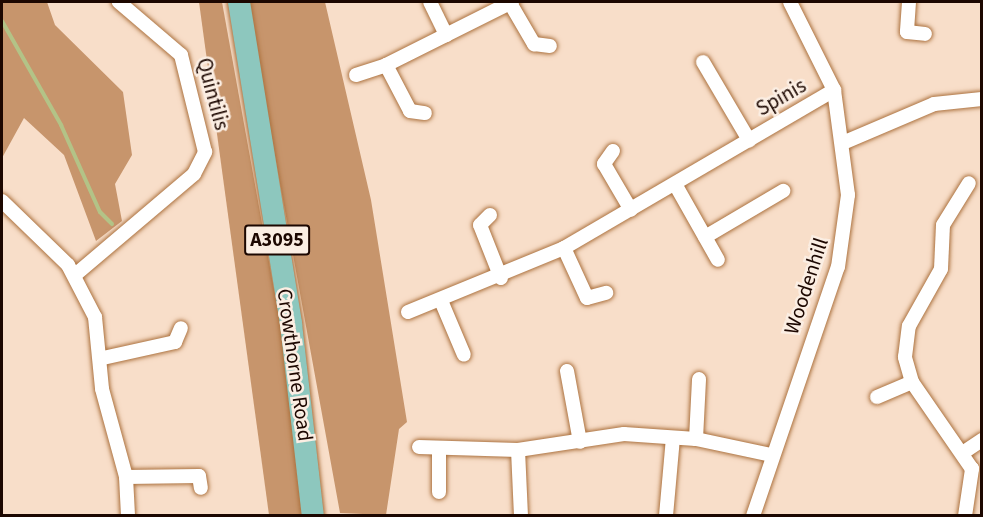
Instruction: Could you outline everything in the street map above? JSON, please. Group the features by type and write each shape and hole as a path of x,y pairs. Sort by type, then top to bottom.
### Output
{"main road":[{"name":"Crowthorne Road","path":"240,2 291,324 313,516"}],"street":[{"name":"Quintilis","path":"75,275 194,174 205,152 181,55 119,2"},
{"path":"430,2 446,34"},
{"path":"356,75 386,65 511,2 534,44 550,46"},
{"name":"Woodenhill","path":"753,516 771,455 838,267 848,195 845,142 834,90 790,2"},
{"path":"909,2 907,32 925,34"},
{"name":"Spinis","path":"703,62 749,140"},
{"path":"386,65 410,111 425,113"},
{"name":"Spinis","path":"408,312 442,303 564,248 834,90"},
{"path":"845,142 934,104 981,99"},
{"path":"613,151 604,164 631,210"},
{"path":"965,516 972,489 964,452 912,382 905,357 909,326 941,269 943,225 969,183"},
{"path":"675,184 718,260"},
{"path":"705,237 783,191"},
{"path":"2,201 75,275 95,317 103,358 102,389 126,477 128,516"},
{"path":"490,215 480,225 501,278"},
{"path":"564,248 587,298 606,293"},
{"path":"442,303 464,355"},
{"path":"103,358 175,342 181,328"},
{"path":"567,371 580,442"},
{"path":"696,439 699,379"},
{"path":"877,398 912,382"},
{"path":"419,447 439,450 518,450 624,434 696,439 771,455"},
{"path":"666,516 673,438"},
{"path":"964,452 981,440"},
{"path":"439,450 439,492"},
{"path":"518,450 521,516"},
{"path":"126,477 199,476 201,488"}],"shaded area":[{"path":"2,2 47,2 55,25 123,92 132,155 115,184 122,221 96,241 64,155 24,118 2,158"},
{"path":"199,2 222,2 301,439 308,515 269,515"},
{"path":"247,2 325,2 371,200 407,422 399,429 386,515 340,513"}],"waterway":[{"path":"2,21 61,125 100,212 112,224"}]}
